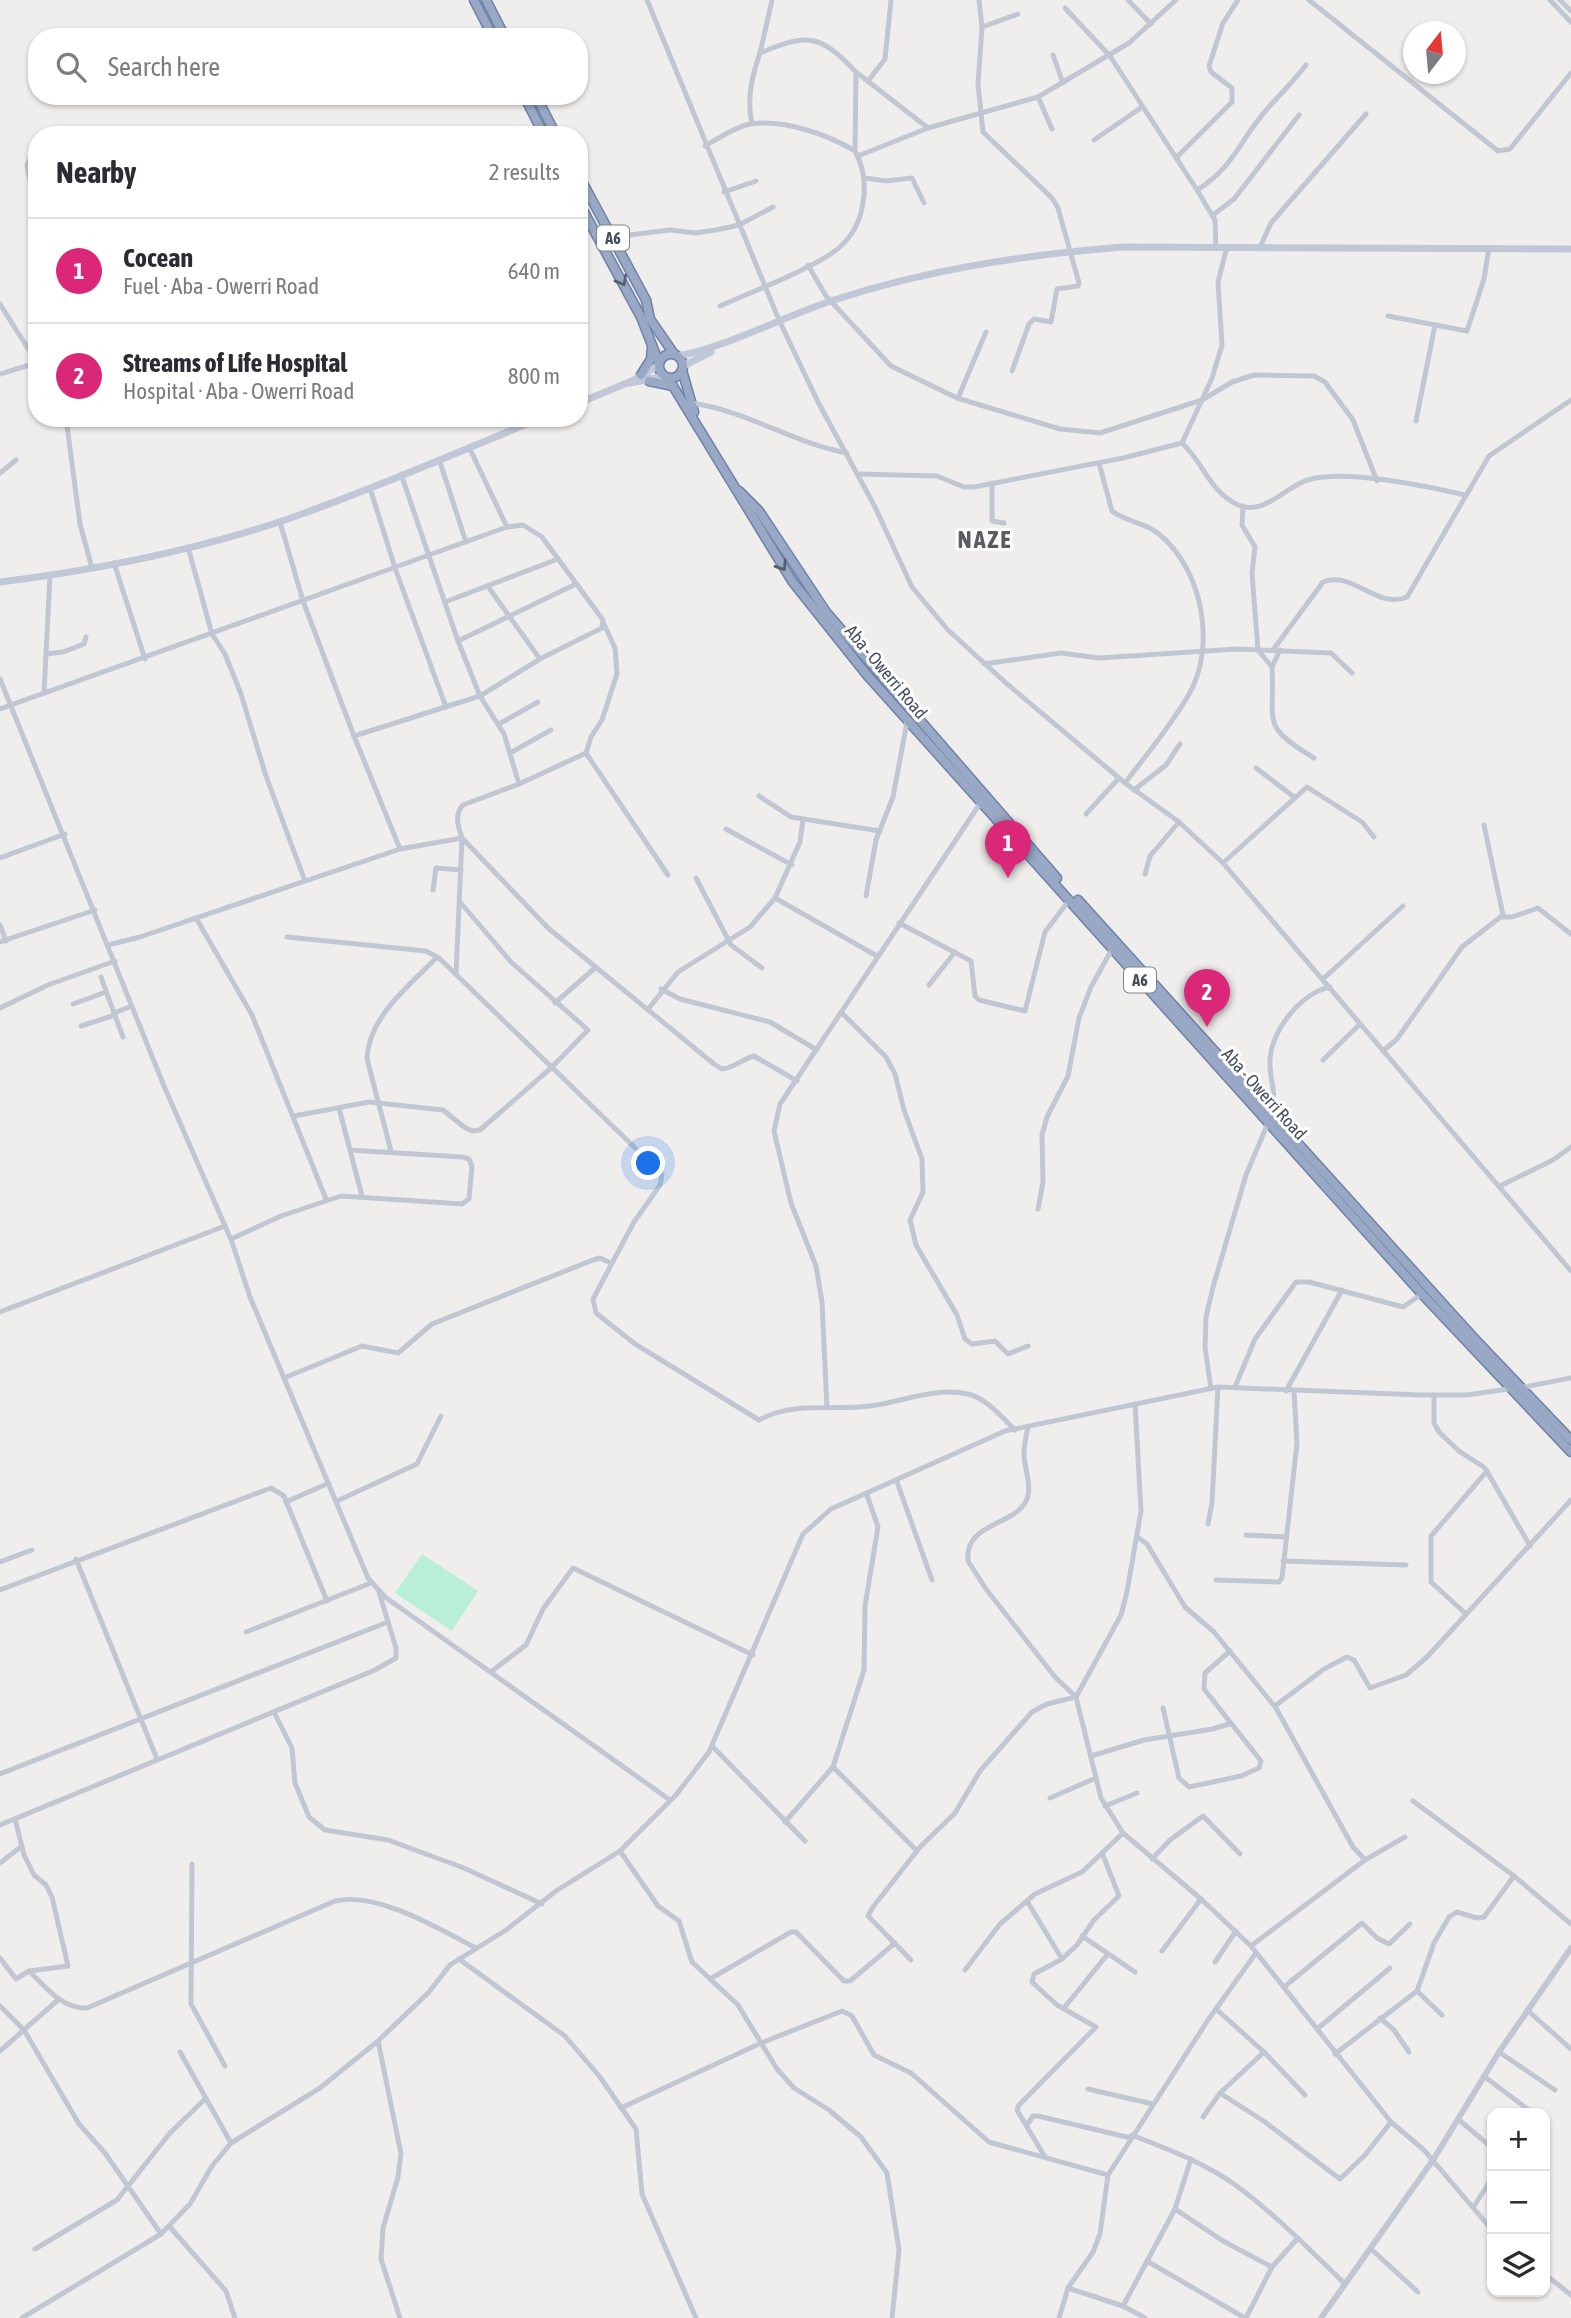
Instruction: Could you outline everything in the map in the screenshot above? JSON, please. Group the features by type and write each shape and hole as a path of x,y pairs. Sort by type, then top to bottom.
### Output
{"highway":[{"path":"474,0 489,28"},
{"path":"486,0 501,28"},
{"path":"529,105 539,126"},
{"path":"541,105 551,126"},
{"name":"Aba - Owerri Road","path":"588,193 646,300 650,319 683,368 696,419"},
{"name":"Aba - Owerri Road","path":"588,220 651,338 666,377 696,419 734,487 807,603 907,722 1508,1389 1571,1452"},
{"path":"641,375 651,359 651,338"},
{"path":"659,364 667,354 676,355"},
{"path":"666,377 677,376 683,368"},
{"path":"649,381 673,386"},
{"name":"Aba - Owerri Road","path":"734,487 759,511 826,612 887,685 1519,1388 1571,1440"}],"main road":[{"path":"676,355 704,351 779,320 907,278 962,266 1071,251 1123,247 1571,249"},
{"path":"683,368 720,348 732,338"},
{"path":"588,399 626,384 659,364"},
{"path":"626,384 666,377"},
{"path":"0,582 92,568 188,547 280,522 519,427"}],"street":[{"path":"647,0 779,320 859,474 912,587 948,630 984,664 1125,783 1179,822 1223,863 1571,1271"},
{"path":"752,124 752,80 772,0"},
{"path":"868,81 885,59 891,0"},
{"path":"979,0 982,27 979,113 987,137 1052,198 1058,208 1071,251 1078,286 1057,289 1051,322 1034,319 1029,324 1012,371"},
{"path":"1128,0 1151,24"},
{"path":"857,154 928,128 1038,97 1110,56 1151,24 1176,0"},
{"path":"1176,158 1232,102 1232,88 1209,66 1223,23 1238,0"},
{"path":"1309,0 1498,151 1510,149 1571,73"},
{"path":"1551,0 1571,22"},
{"path":"1560,0 1571,10"},
{"path":"1065,8 1110,56 1213,215 1216,247"},
{"path":"982,27 1018,14"},
{"path":"760,53 805,37 821,41 928,128"},
{"path":"1054,55 1063,83"},
{"path":"1197,190 1227,168 1269,107 1287,90 1306,65"},
{"path":"720,306 808,265 841,246 855,226 862,206 865,178 857,154 856,72"},
{"path":"1038,97 1052,129"},
{"path":"1094,140 1142,107"},
{"path":"1260,247 1271,223 1366,114"},
{"path":"1213,215 1234,199 1299,115"},
{"path":"705,146 752,124 802,129 833,138 857,154"},
{"path":"865,178 886,181 912,178 924,203"},
{"path":"724,192 757,181"},
{"path":"613,237 670,230 695,233 738,225 773,207"},
{"path":"1182,443 1202,400 1222,345 1218,282 1227,247"},
{"path":"1388,316 1463,331 1470,327 1489,248"},
{"path":"808,265 852,327 891,366 958,398 1015,417 1086,433 1100,433 1202,400 1232,382 1254,375 1314,376 1325,382 1353,421 1377,481"},
{"path":"0,304 28,349"},
{"path":"1416,421 1435,325"},
{"path":"958,398 986,332"},
{"path":"0,374 28,366"},
{"path":"1314,758 1277,733 1272,707 1272,667 1276,650 1323,582 1331,579 1345,582 1389,601 1407,597 1489,456 1571,400"},
{"path":"692,403 732,412 804,442 847,453"},
{"path":"67,427 80,524 92,568"},
{"path":"859,474 937,476 964,487 1098,463 1182,443"},
{"path":"1182,443 1199,460 1208,481 1225,497 1243,506 1264,505 1307,480 1350,477 1465,495"},
{"path":"469,447 507,527"},
{"path":"439,459 466,542"},
{"path":"0,473 16,460"},
{"path":"1098,463 1112,511 1151,528 1185,563 1200,599 1199,668 1189,695 1125,783"},
{"path":"401,474 458,641 480,696 499,724 519,784"},
{"path":"992,483 992,521 1004,523"},
{"path":"370,488 395,568 446,707"},
{"path":"1243,506 1242,525 1255,547 1252,573 1258,650 1272,667"},
{"path":"280,522 303,601 400,849"},
{"path":"0,709 507,527 519,524 533,530 558,559 604,624 615,648 617,674 602,720 591,737 586,753 519,784 463,805 458,812 457,822 462,838 456,974"},
{"path":"188,547 212,634 225,654 241,694 266,776 305,881"},
{"path":"445,602 489,588 558,559"},
{"path":"114,563 145,659"},
{"path":"44,694 50,575"},
{"path":"458,641 509,619 576,584"},
{"path":"489,588 540,659"},
{"path":"354,736 480,696 604,624"},
{"path":"47,654 84,644 86,637"},
{"path":"984,664 1044,654 1099,658 1200,651 1276,650 1336,654 1352,673"},
{"path":"0,679 65,834 132,1006 231,1239 250,1297 371,1583 379,1592 670,1800"},
{"path":"499,724 538,702"},
{"path":"866,896 870,862 893,797 907,722"},
{"path":"510,753 551,730"},
{"path":"1134,790 1166,765 1180,744"},
{"path":"586,753 668,875"},
{"path":"1256,768 1294,797"},
{"path":"1086,814 1119,778"},
{"path":"1223,863 1307,787 1362,822 1374,837"},
{"path":"760,796 786,815 880,831"},
{"path":"827,1408 822,1302 816,1266 790,1203 774,1131 780,1104 981,802"},
{"path":"649,1008 661,989 678,972 730,942 750,927 775,898 792,865 800,842 803,819"},
{"path":"1145,874 1150,856 1179,822"},
{"path":"1383,1051 1397,1039 1462,947 1501,917 1504,911 1484,825"},
{"path":"726,829 792,865"},
{"path":"0,858 65,834"},
{"path":"108,945 140,937 400,849 462,838"},
{"path":"462,838 548,928 722,1069 754,1056 797,1081"},
{"path":"433,890 436,868 461,870"},
{"path":"696,878 730,942 762,968"},
{"path":"775,898 877,956"},
{"path":"899,923 974,964 975,996 1025,1011 1045,932 1069,899"},
{"path":"294,1116 369,1102 443,1110 464,1127 472,1131 480,1130 551,1068 588,1030 512,962 460,902"},
{"path":"1323,979 1403,906"},
{"path":"1501,917 1512,917 1538,908 1571,934"},
{"path":"0,925 3,941 95,910"},
{"path":"196,918 252,1015 326,1199"},
{"path":"287,937 426,951 437,957 662,1174 660,1185 611,1263 593,1299 596,1313 635,1343 759,1420 771,1413 875,1406 914,1396 958,1392 978,1398 1016,1430"},
{"path":"1038,1209 1043,1182 1042,1135 1047,1117 1068,1076 1079,1018 1091,987 1112,949"},
{"path":"929,985 955,952"},
{"path":"391,1151 367,1059 368,1046 384,1013 437,957"},
{"path":"0,1007 39,989 115,961"},
{"path":"555,1003 596,967"},
{"path":"101,977 123,1037"},
{"path":"1270,1112 1275,1100 1270,1057 1276,1037 1306,999 1315,992 1330,987"},
{"path":"661,989 712,1008 771,1022 817,1050"},
{"path":"73,1004 107,992"},
{"path":"81,1026 132,1006"},
{"path":"841,1012 886,1057 895,1074 922,1160 923,1192 909,1220 916,1245 957,1315 965,1339 972,1344 995,1341 1009,1354 1028,1346"},
{"path":"1323,1060 1360,1024"},
{"path":"339,1108 362,1196"},
{"path":"1208,1524 1212,1503 1214,1388 1205,1347 1210,1297 1246,1175 1268,1123"},
{"path":"1500,1186 1553,1160 1571,1147"},
{"path":"231,1239 326,1199 362,1196 467,1203 472,1166 469,1159 350,1150"},
{"path":"0,1312 225,1226"},
{"path":"284,1378 362,1346 398,1353 422,1330 456,1313 593,1260 600,1258 611,1263"},
{"path":"1235,1387 1255,1339 1296,1282 1309,1282 1403,1307 1422,1294"},
{"path":"1286,1391 1342,1290"},
{"path":"1519,1388 1571,1378"},
{"path":"22,2318 161,2234 190,2204 212,2166 230,2143 320,2088 378,2041 429,1992 450,1965 542,1904 556,1891 620,1851 699,1767 712,1746 803,1534 831,1510 897,1482 976,1442 1028,1427 1214,1388 1434,1395 1508,1389"},
{"path":"1216,1580 1279,1582 1282,1578 1297,1443 1294,1391"},
{"path":"1434,1395 1434,1423 1438,1432 1487,1471 1530,1546"},
{"path":"911,1960 869,1916 917,1851 955,1813 980,1771 1032,1712 1047,1703 1076,1697 1121,1615 1141,1511 1135,1404"},
{"path":"337,1501 417,1464 441,1416"},
{"path":"1028,1427 1024,1454 1028,1480 1026,1502 1013,1516 1001,1519 978,1535 968,1554 968,1562 1055,1676 1076,1697 1105,1806 1123,1833 1201,1899 1251,1946 1391,2122 1433,2160 1487,2223"},
{"path":"1466,1614 1431,1582 1431,1536 1487,1471"},
{"path":"897,1482 932,1580"},
{"path":"286,1502 329,1483"},
{"path":"0,1590 76,1559 271,1488 278,1490 286,1502 327,1601"},
{"path":"785,1822 833,1767 848,1727 866,1661 865,1606 878,1527 867,1495"},
{"path":"1275,1706 1324,1669 1347,1657 1354,1660 1370,1688 1395,1680 1427,1657 1571,1500"},
{"path":"1246,1535 1285,1537"},
{"path":"1137,1537 1147,1544 1185,1606 1230,1651 1275,1706 1353,1847 1365,1860"},
{"path":"0,1562 32,1550"},
{"path":"76,1559 157,1759"},
{"path":"1283,1561 1406,1564"},
{"path":"492,1671 526,1645 543,1609 573,1568 753,1655"},
{"path":"246,1632 371,1583"},
{"path":"0,1825 375,1670 396,1658 379,1592"},
{"path":"0,1774 388,1622"},
{"path":"1163,1708 1180,1778 1188,1787 1241,1776 1261,1765 1228,1724 1203,1683 1205,1674 1230,1651"},
{"path":"274,1712 292,1748 295,1783 309,1817 325,1830 388,1840 464,1868 542,1904"},
{"path":"1091,1756 1144,1740 1228,1724"},
{"path":"712,1746 805,1841"},
{"path":"833,1767 917,1851"},
{"path":"1050,1798 1096,1778"},
{"path":"1105,1806 1137,1793"},
{"path":"1413,1801 1514,1876 1571,1924"},
{"path":"1152,1859 1170,1840 1203,1816 1240,1854"},
{"path":"0,1958 16,1979 29,1972 68,1965 51,1897 46,1885 34,1875 15,1819"},
{"path":"965,1970 1000,1924 1053,1884 1082,1872 1103,1855 1123,1833"},
{"path":"1251,1946 1365,1860 1405,1837"},
{"path":"0,1863 22,1846"},
{"path":"620,1851 658,1906 679,1921 692,1962 738,2005 777,2069 794,2088 829,2110 861,2137 887,2173 899,2250 892,2318"},
{"path":"1045,2158 1017,2110 1095,2031 1095,2025 1064,2008 1031,1979 1034,1973 1062,1958 1094,1920 1119,1896 1103,1855"},
{"path":"192,1864 191,2004 225,2066"},
{"path":"1335,2053 1417,1991 1430,1953 1449,1917 1457,1912 1484,1917 1514,1876"},
{"path":"29,1972 74,2009 87,2008 190,1966 335,1901 351,1898 422,1920 476,1948"},
{"path":"1162,1951 1201,1899"},
{"path":"1027,1901 1062,1958"},
{"path":"1283,1987 1362,1923 1377,1938 1389,1944 1410,1924"},
{"path":"1215,1962 1236,1931"},
{"path":"710,1979 790,1932 796,1932 844,1981 850,1981 895,1943"},
{"path":"1082,1936 1135,1972"},
{"path":"1321,2318 1433,2160 1499,2052 1571,1948"},
{"path":"1059,2318 1068,2288 1093,2252 1100,2234 1108,2175 1216,2009 1256,1953"},
{"path":"1064,2008 1107,1955"},
{"path":"459,1959 565,2036 600,2077 636,2129 642,2194 696,2318"},
{"path":"1317,2029 1390,1968"},
{"path":"1417,1991 1442,2015"},
{"path":"0,2051 59,1999"},
{"path":"0,2006 24,2030 79,2124 161,2234"},
{"path":"1216,2009 1264,2052 1305,2095"},
{"path":"1527,2010 1571,2049"},
{"path":"621,2108 761,2043 842,2011 852,2016 874,2055 911,2074 975,2134 989,2142 1108,2175"},
{"path":"1380,2018 1394,2031 1409,2052"},
{"path":"378,2041 401,2154 398,2177 383,2228 382,2259 400,2318"},
{"path":"180,2052 230,2143"},
{"path":"1203,2116 1220,2094 1264,2052"},
{"path":"1499,2052 1555,2090"},
{"path":"1485,2077 1526,2108"},
{"path":"1088,2089 1153,2104"},
{"path":"1220,2094 1265,2122 1340,2179 1365,2155 1391,2122"},
{"path":"35,2249 117,2200 170,2133 204,2100"},
{"path":"1027,2125 1032,2116 1038,2116 1132,2137 1191,2159 1233,2183 1298,2238 1345,2284"},
{"path":"1459,2120 1487,2144"},
{"path":"1123,2306 1175,2209 1191,2159"},
{"path":"1474,2206 1487,2186"},
{"path":"1175,2209 1223,2241 1272,2267"},
{"path":"169,2226 226,2291 234,2318"},
{"path":"1147,2261 1246,2318 1272,2267 1298,2238"},
{"path":"1371,2249 1418,2292"},
{"path":"1550,2278 1571,2295"},
{"path":"1068,2288 1123,2306 1145,2318"},
{"path":"37,2309 40,2318"}],"green space":[{"path":"422,1554 478,1591 452,1631 395,1593"}],"place":[{"name":"Cocean","path":"1008,878"},
{"name":"Streams of Life Hospital","path":"1207,1027"}],"district":[{"name":"NAZE","path":"985,540"}]}
